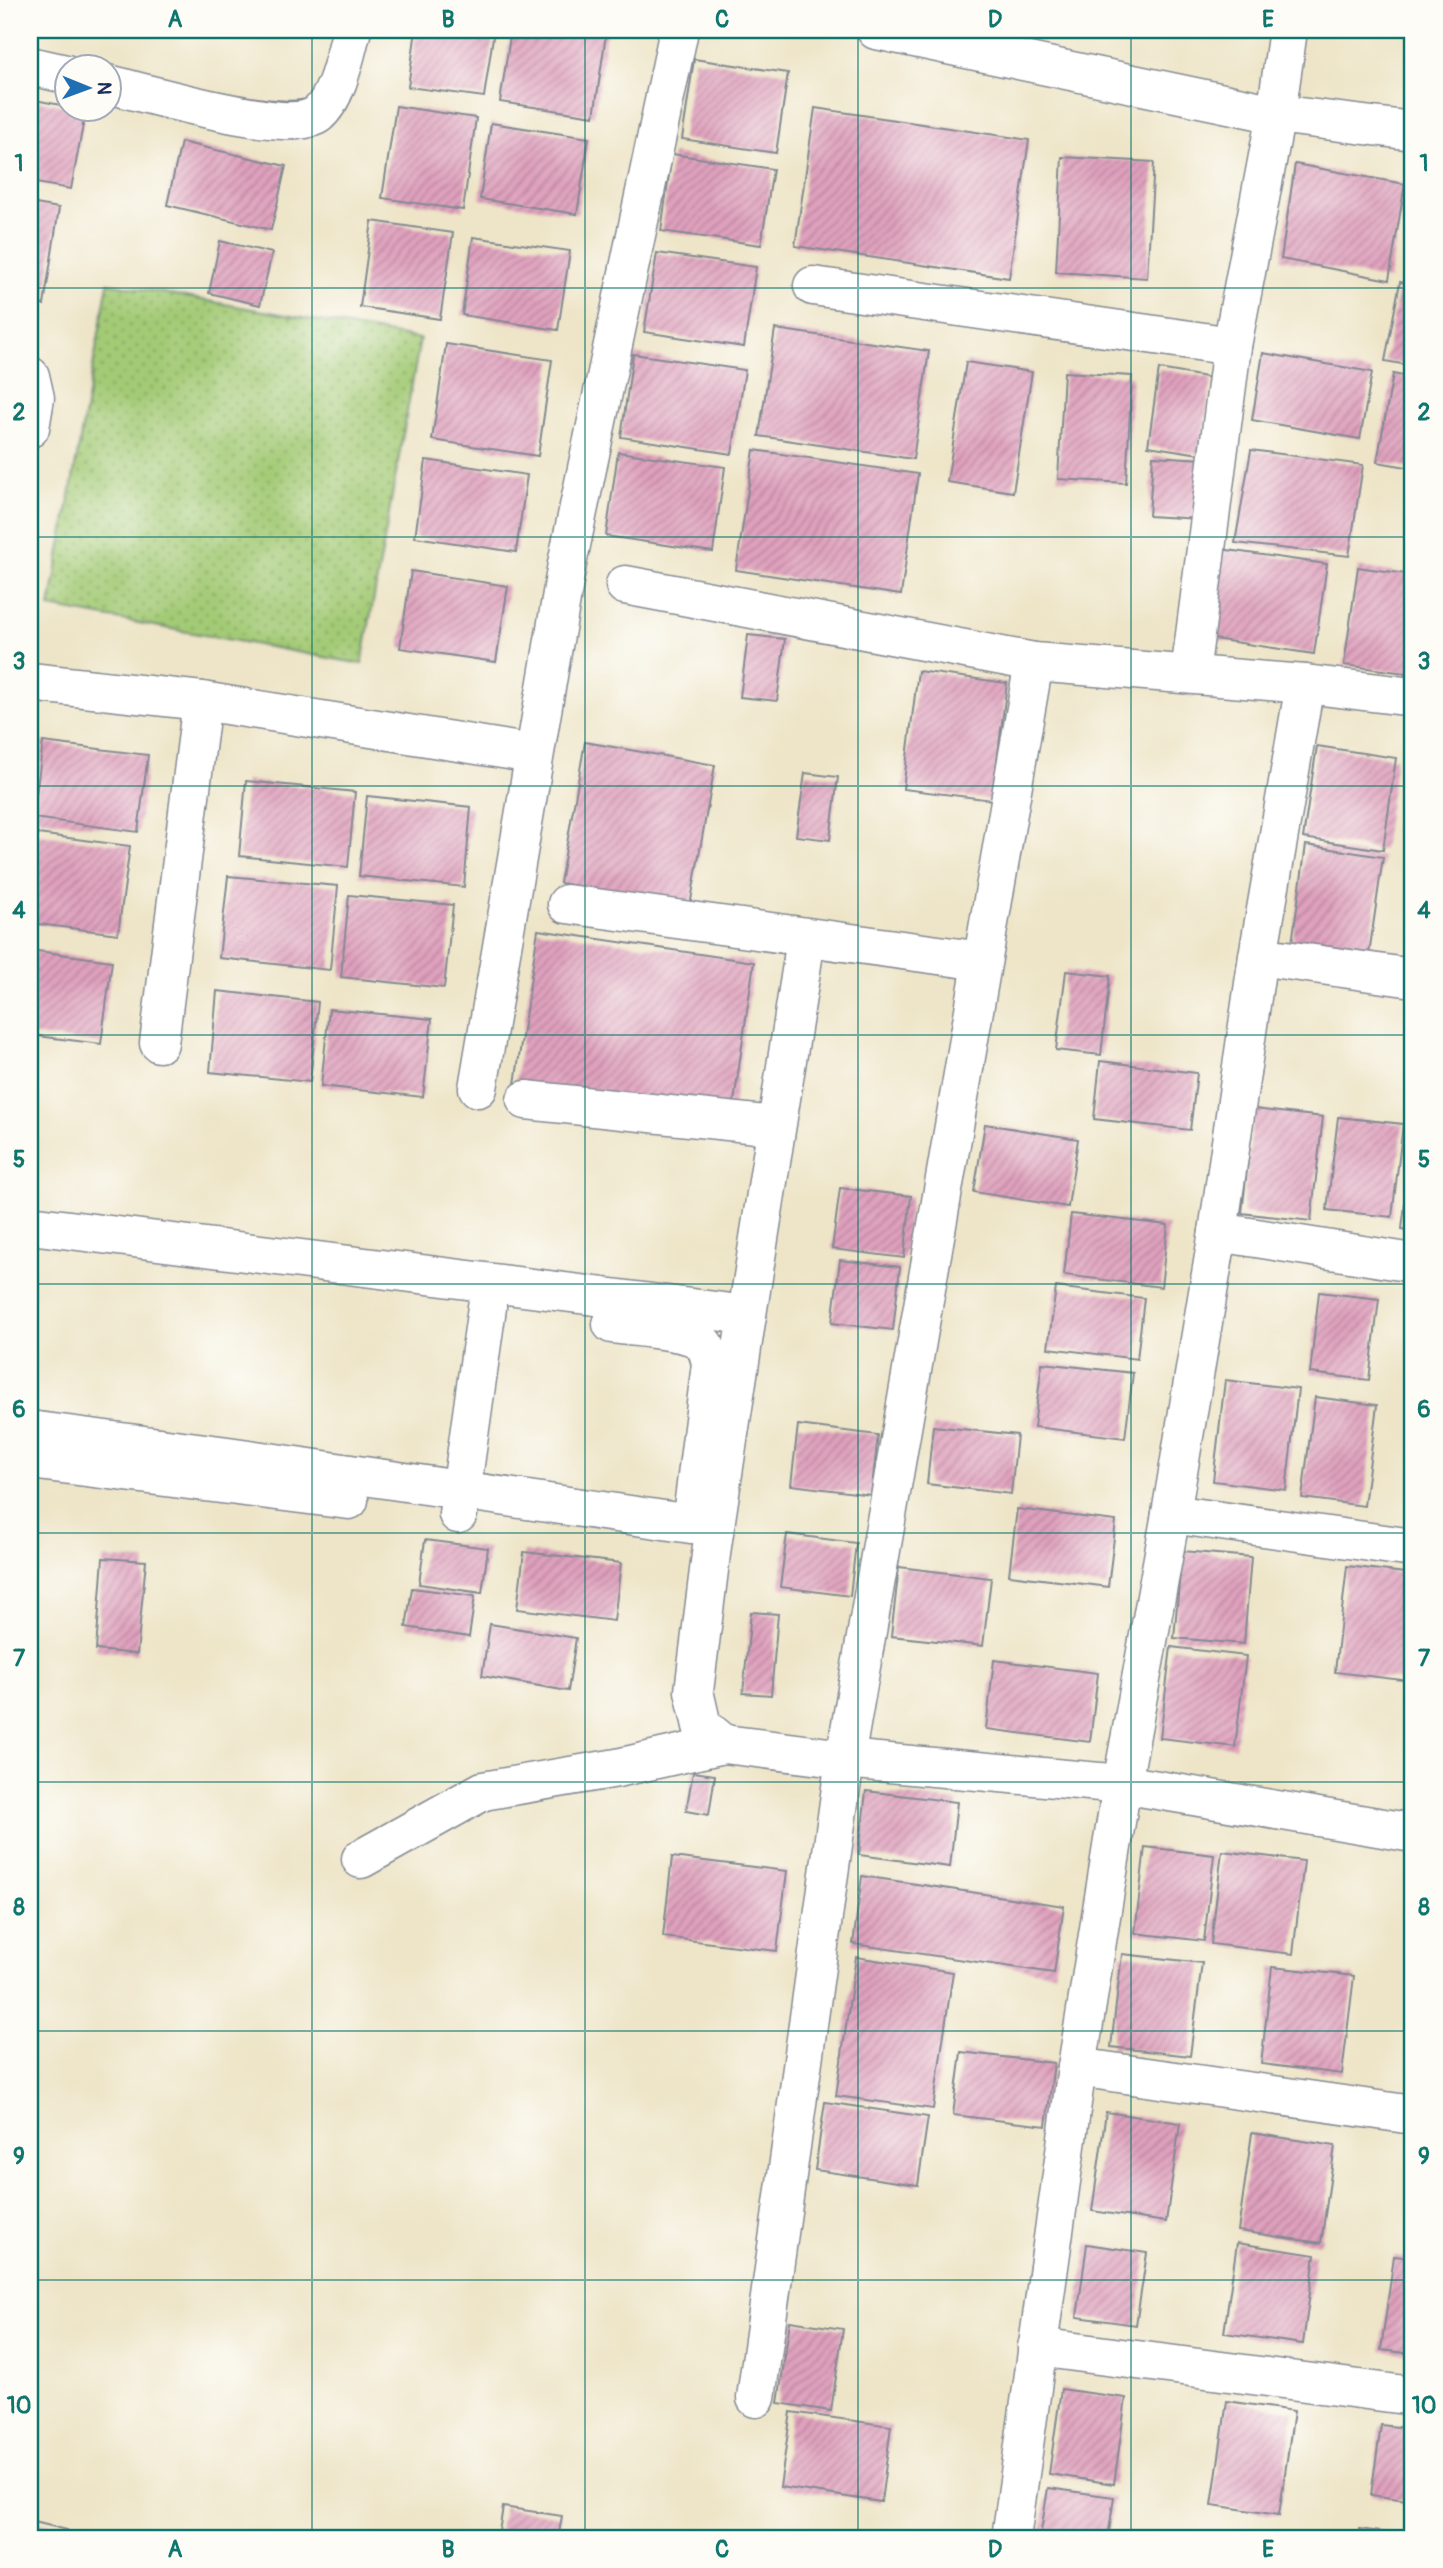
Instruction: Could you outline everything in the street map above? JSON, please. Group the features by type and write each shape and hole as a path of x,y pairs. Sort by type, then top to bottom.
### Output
{"street":[{"path":"122,87 262,120 293,121 317,114 334,91 352,30"},
{"path":"478,1088 567,564 679,30"},
{"path":"1190,674 1232,346 1276,114 1288,30"},
{"path":"881,31 1276,114 1413,131"},
{"path":"30,66 52,71"},
{"path":"813,286 1232,346"},
{"path":"30,376 35,398 30,428"},
{"path":"625,585 1034,662 1305,684 1413,697"},
{"path":"756,2398 845,1759 1034,662"},
{"path":"30,682 202,701 533,754"},
{"path":"1011,2538 1077,2067 1122,1784 1171,1514 1258,956 1305,684"},
{"path":"159,1043 202,701"},
{"path":"568,904 806,939 982,961"},
{"path":"697,1538 747,1315 806,939"},
{"path":"1258,956 1413,978"},
{"path":"526,1100 776,1126"},
{"path":"30,1225 747,1315"},
{"path":"1217,1232 1413,1263"},
{"path":"30,1244 685,1334 698,1339 708,1350 711,1364 697,1538 694,1691 702,1726 724,1744"},
{"path":"460,1503 486,1307"},
{"path":"30,1430 227,1470 697,1538"},
{"path":"30,1460 227,1470"},
{"path":"1171,1514 1413,1548"},
{"path":"361,1859 484,1791 617,1768 724,1744 845,1759 1122,1784 1413,1833"},
{"path":"1077,2067 1413,2115"},
{"path":"1037,2347 1413,2396"}],"green space":[{"path":"108,283 420,339 362,664 50,607"}],"building":[{"path":"416,30 494,30 484,97 408,87"},
{"path":"511,30 579,30 606,34 594,116 500,102"},
{"path":"694,59 788,73 776,153 682,139"},
{"path":"30,99 52,103 52,122 84,122 71,189 30,182"},
{"path":"396,106 476,118 463,210 382,198"},
{"path":"815,108 1029,140 1009,278 795,246"},
{"path":"491,123 589,138 577,214 480,199"},
{"path":"181,142 286,166 271,230 167,205"},
{"path":"672,154 773,169 761,245 661,231"},
{"path":"1062,157 1154,162 1147,278 1056,272"},
{"path":"1295,164 1405,184 1389,280 1281,259"},
{"path":"30,203 59,208 44,305 30,303"},
{"path":"372,221 453,233 440,319 360,307"},
{"path":"473,237 570,251 558,330 462,315"},
{"path":"220,241 272,253 260,305 209,293"},
{"path":"657,253 756,267 744,347 644,332"},
{"path":"1400,282 1413,284 1413,366 1385,361"},
{"path":"775,329 929,351 913,459 759,436"},
{"path":"446,344 552,360 538,456 432,440"},
{"path":"1263,353 1372,372 1360,439 1252,420"},
{"path":"633,354 745,370 732,454 621,437"},
{"path":"966,362 1032,372 1013,492 947,482"},
{"path":"1159,369 1212,378 1200,454 1148,446"},
{"path":"1064,372 1132,376 1126,483 1058,479"},
{"path":"1393,374 1413,378 1413,468 1377,462"},
{"path":"754,450 918,474 901,595 736,570"},
{"path":"1251,450 1363,465 1349,556 1235,543"},
{"path":"618,452 725,467 713,552 606,536"},
{"path":"1153,456 1203,459 1199,519 1149,516"},
{"path":"426,460 527,475 516,552 415,537"},
{"path":"1220,549 1327,564 1314,654 1207,638"},
{"path":"1358,567 1413,575 1413,674 1344,665"},
{"path":"411,571 508,586 496,662 400,648"},
{"path":"748,635 785,639 777,701 740,697"},
{"path":"918,671 1007,683 992,800 903,789"},
{"path":"43,742 148,755 138,832 33,818"},
{"path":"585,742 715,765 690,906 560,883"},
{"path":"1317,746 1396,758 1383,850 1303,838"},
{"path":"805,773 838,777 830,840 796,836"},
{"path":"246,781 355,792 348,867 239,856"},
{"path":"1413,788 1413,835 1405,833"},
{"path":"367,796 471,807 464,887 359,876"},
{"path":"30,833 130,846 118,934 30,923"},
{"path":"1306,845 1383,857 1369,954 1292,943"},
{"path":"228,876 338,886 330,970 219,958"},
{"path":"349,895 453,905 444,988 341,977"},
{"path":"538,930 754,962 732,1116 515,1084"},
{"path":"30,950 112,961 101,1044 30,1035"},
{"path":"1066,971 1110,976 1101,1055 1056,1050"},
{"path":"217,991 318,1002 310,1082 210,1072"},
{"path":"329,1009 432,1019 423,1097 321,1086"},
{"path":"1100,1061 1197,1073 1190,1130 1094,1119"},
{"path":"1254,1109 1323,1117 1311,1221 1242,1213"},
{"path":"1338,1117 1403,1124 1392,1217 1327,1210"},
{"path":"985,1124 1078,1139 1068,1207 974,1192"},
{"path":"1413,1146 1413,1231 1402,1229"},
{"path":"840,1188 911,1196 904,1258 832,1249"},
{"path":"1071,1214 1168,1225 1161,1287 1064,1275"},
{"path":"840,1260 900,1267 893,1330 832,1323"},
{"path":"1056,1287 1144,1298 1137,1359 1048,1348"},
{"path":"1319,1292 1379,1299 1369,1380 1310,1373"},
{"path":"1042,1363 1133,1373 1125,1438 1034,1427"},
{"path":"1225,1380 1298,1389 1286,1490 1213,1481"},
{"path":"1315,1397 1377,1405 1364,1506 1302,1498"},
{"path":"798,1425 878,1435 871,1495 791,1485"},
{"path":"933,1426 1017,1435 1011,1494 927,1484"},
{"path":"1017,1509 1116,1521 1108,1587 1009,1575"},
{"path":"787,1534 856,1543 850,1596 780,1587"},
{"path":"425,1540 488,1548 482,1593 419,1584"},
{"path":"1182,1551 1251,1557 1244,1644 1174,1638"},
{"path":"524,1552 621,1563 614,1621 517,1609"},
{"path":"103,1558 146,1561 137,1654 96,1650"},
{"path":"1347,1566 1413,1574 1413,1652 1410,1681 1335,1672"},
{"path":"899,1567 991,1578 983,1646 891,1636"},
{"path":"412,1588 475,1596 469,1637 406,1627"},
{"path":"751,1612 778,1614 771,1695 743,1693"},
{"path":"490,1624 576,1638 568,1691 482,1676"},
{"path":"1171,1647 1246,1656 1235,1747 1160,1738"},
{"path":"994,1660 1098,1673 1090,1742 986,1729"},
{"path":"693,1772 715,1775 709,1815 686,1811"},
{"path":"866,1791 957,1802 950,1867 859,1855"},
{"path":"1145,1847 1214,1855 1204,1941 1135,1933"},
{"path":"1222,1851 1304,1861 1293,1954 1211,1944"},
{"path":"672,1857 787,1871 777,1951 663,1937"},
{"path":"862,1876 1064,1906 1054,1973 853,1944"},
{"path":"1122,1954 1202,1963 1190,2056 1111,2047"},
{"path":"856,1957 953,1972 933,2109 836,2096"},
{"path":"1272,1967 1354,1976 1342,2074 1261,2064"},
{"path":"961,2052 1054,2063 1046,2126 953,2115"},
{"path":"825,2102 928,2117 918,2185 815,2170"},
{"path":"1106,2112 1180,2123 1166,2222 1092,2211"},
{"path":"1252,2133 1335,2146 1321,2243 1238,2231"},
{"path":"1237,2243 1315,2255 1303,2344 1224,2333"},
{"path":"1087,2244 1147,2253 1136,2325 1077,2317"},
{"path":"1394,2256 1413,2258 1413,2354 1381,2350"},
{"path":"790,2321 843,2329 831,2411 778,2403"},
{"path":"1061,2389 1126,2398 1114,2484 1049,2474"},
{"path":"1227,2401 1294,2411 1279,2515 1212,2505"},
{"path":"791,2412 891,2426 881,2502 780,2487"},
{"path":"1381,2425 1413,2429 1413,2501 1371,2495"},
{"path":"1048,2488 1114,2497 1108,2538 1040,2538"},
{"path":"503,2507 562,2516 558,2538 498,2538"},
{"path":"30,2521 67,2530 65,2538 30,2538"},
{"path":"1360,2529 1413,2537 1413,2538 1359,2538"}]}
